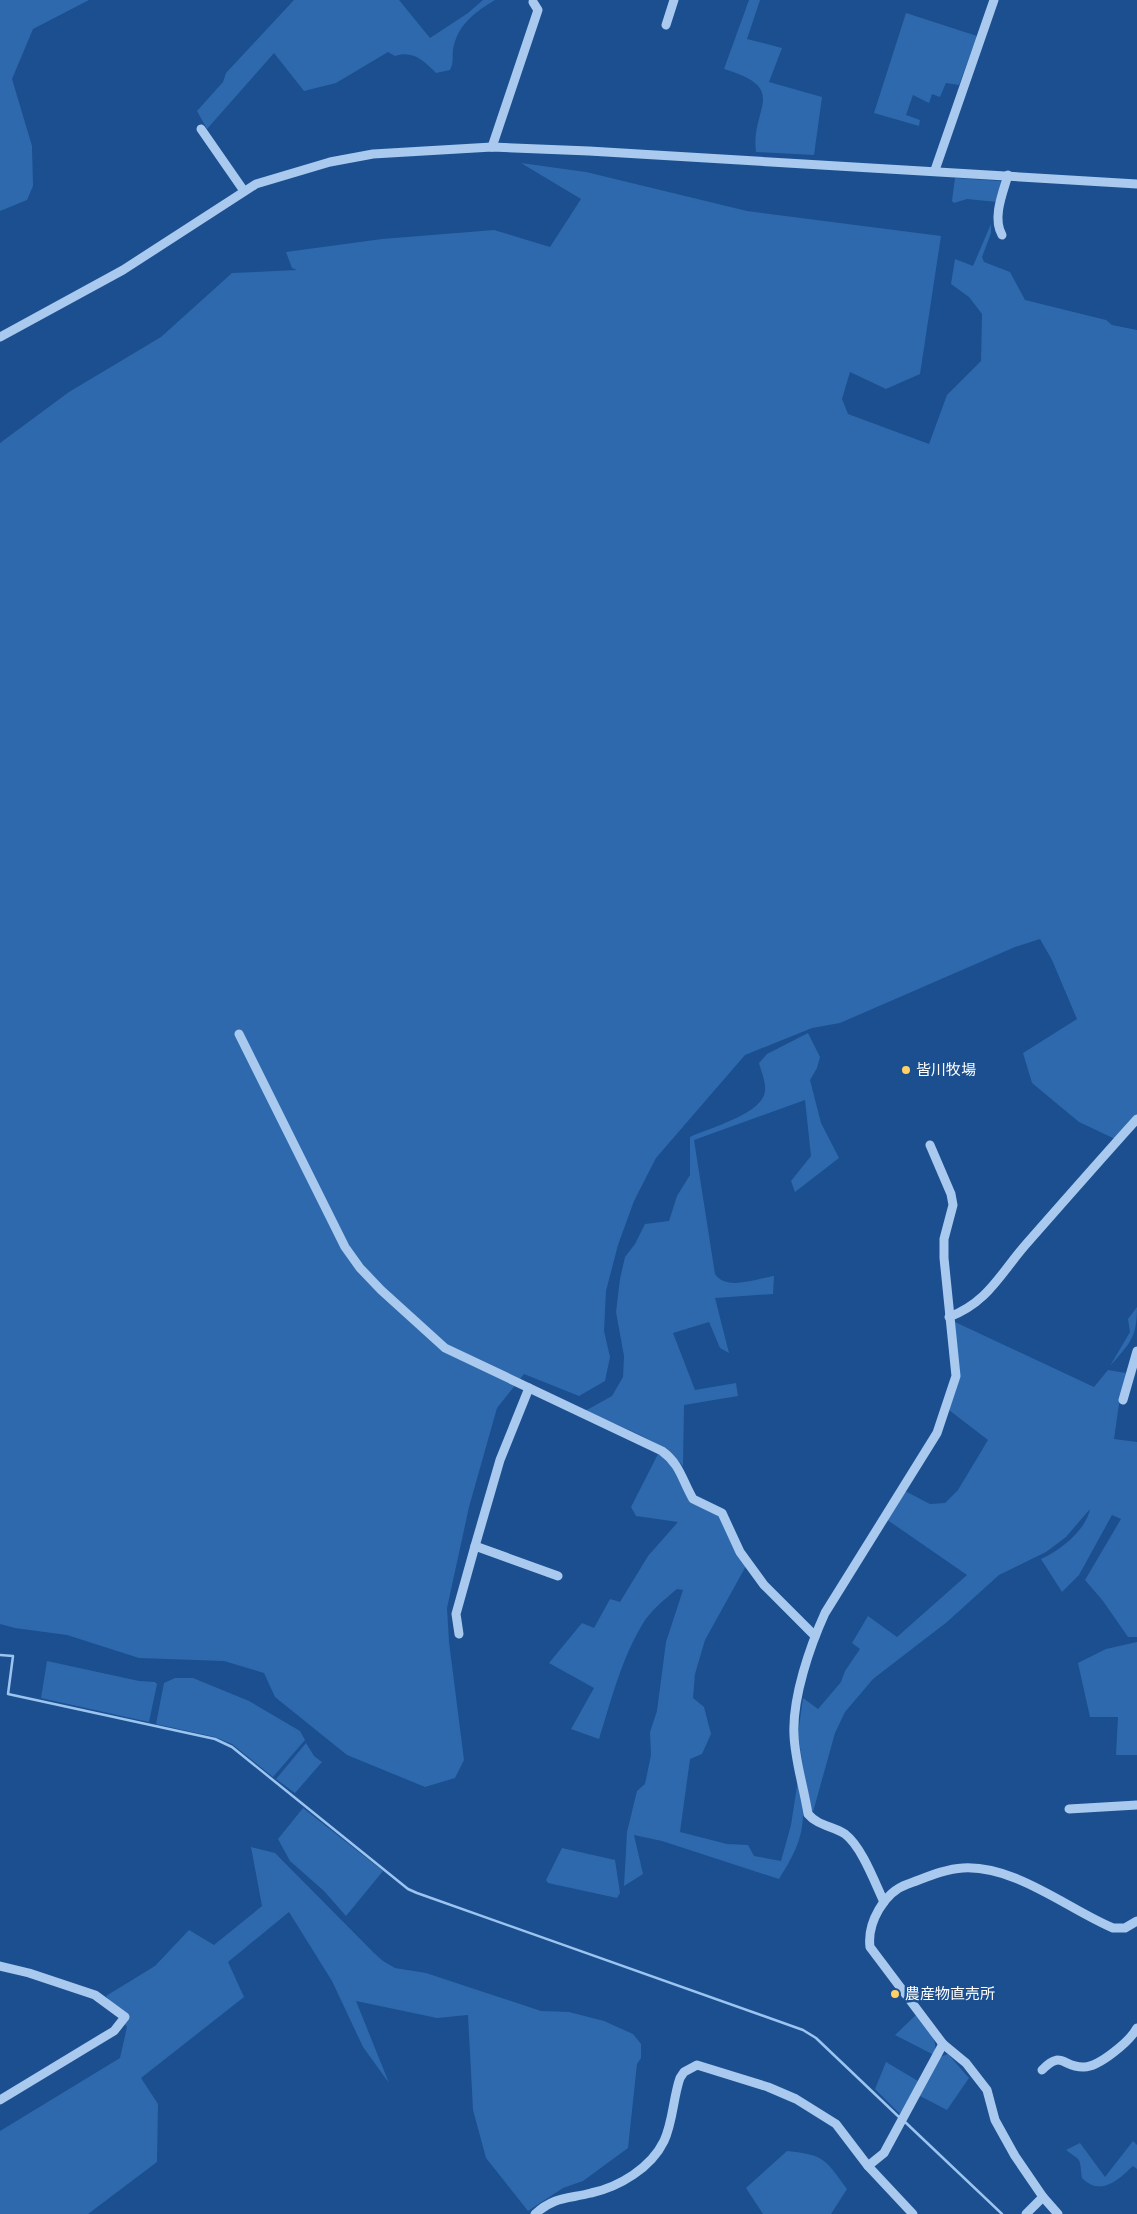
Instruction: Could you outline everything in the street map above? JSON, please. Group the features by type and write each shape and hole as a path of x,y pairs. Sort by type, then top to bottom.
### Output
{"street":[{"path":"666,24 674,0"},
{"path":"935,170 994,0"},
{"path":"492,147 538,10 533,2"},
{"path":"201,129 244,191"},
{"path":"0,337 124,270 256,184 302,170 365,156 438,149 492,147 935,170 1137,184"},
{"path":"1002,235 998,224 999,212 1008,175"},
{"path":"239,1034 345,1247 360,1268 445,1348 662,1451 673,1458 693,1499 722,1514 740,1552 760,1578 814,1636"},
{"path":"949,1317 965,1311 992,1288 1025,1245 1137,1119"},
{"path":"884,1902 853,1841 842,1832 812,1820 808,1814 794,1734 799,1690 814,1636 825,1613 937,1433 956,1376 949,1317 944,1239 953,1205 951,1194 930,1145"},
{"path":"1123,1400 1137,1352"},
{"path":"459,1634 456,1614 475,1546 500,1460 529,1388"},
{"path":"475,1546 558,1576"},
{"path":"1068,1809 1137,1805"},
{"path":"1058,2214 1043,2197 1015,2156 995,2120 988,2090 966,2063 943,2044 870,1947 869,1930 892,1891 949,1870 978,1869 1043,1890 1113,1928 1125,1928 1137,1921"},
{"path":"0,1966 29,1973 95,1995 125,2017 114,2031 0,2100"},
{"path":"1042,2070 1047,2064 1060,2059 1085,2067 1095,2063 1107,2057 1137,2028"},
{"path":"868,2166 884,2153 943,2044"},
{"path":"536,2214 558,2198 605,2190 640,2170 655,2155 664,2142 680,2078 684,2072 697,2065 743,2078 796,2099 836,2124 868,2166 913,2214"},
{"path":"1026,2214 1043,2197"}],"shaded area":[{"path":"0,0 89,0 33,29 12,79 32,146 33,186 27,200 0,211"},
{"path":"294,0 399,0 430,38 468,13 483,0 495,0 468,20 458,33 450,70 436,73 418,58 407,54 395,56 388,52 336,83 304,91 274,53 207,129 197,111 223,82 226,73"},
{"path":"749,0 760,0 747,39 782,48 769,82 822,97 814,155 756,152 756,137 763,102 762,92 756,84 724,69"},
{"path":"906,13 977,36 959,85 946,83 940,97 932,94 929,103 913,95 906,115 920,120 919,126 874,113"},
{"path":"521,163 586,172 747,211 941,236 920,374 886,389 850,372 842,399 848,414 929,444 947,395 981,361 982,314 969,297 951,284 955,259 973,266 991,224 991,233 982,257 984,262 1010,272 1025,300 1106,320 1112,325 1137,330 1137,1116 1115,1139 1079,1122 1032,1083 1023,1053 1077,1019 1052,960 1040,939 1015,947 840,1023 812,1028 745,1055 656,1158 634,1201 618,1245 606,1291 604,1331 610,1357 605,1381 579,1396 524,1374 497,1408 469,1507 447,1608 449,1642 464,1760 455,1778 425,1787 347,1755 275,1697 264,1673 224,1661 139,1658 67,1635 15,1628 0,1624 0,443 69,392 161,337 232,273 297,270 292,268 286,252 382,239 494,230 550,247 581,199"},
{"path":"955,178 1000,181 1002,183 997,202 967,199 954,203 952,201"},
{"path":"808,1033 820,1057 817,1068 810,1080 821,1123 839,1158 795,1192 791,1181 811,1156 805,1100 694,1140 715,1274 726,1282 734,1283 774,1276 773,1294 715,1298 729,1353 720,1348 709,1322 673,1333 695,1390 736,1383 738,1396 684,1405 683,1466 663,1448 651,1441 585,1411 612,1396 623,1377 624,1356 616,1312 625,1257 635,1244 645,1224 669,1221 677,1196 690,1175 690,1137 734,1119 755,1107 762,1099 765,1091 759,1063 767,1054"},
{"path":"1137,1307 1136,1326 1131,1340 1110,1366 1130,1332 1128,1319"},
{"path":"955,1322 1094,1387 1108,1370 1126,1373 1120,1397 1114,1439 1137,1442 1137,1637 1128,1637 1103,1601 1085,1580 1121,1519 1112,1515 1079,1575 1062,1592 1041,1559 1072,1539 1088,1517 1090,1509 1066,1537 1046,1552 999,1575 947,1622 873,1679 845,1712 835,1733 813,1812 810,1811 798,1734 803,1698 818,1709 841,1682 845,1671 860,1649 852,1643 868,1616 897,1637 967,1575 886,1519 903,1490 930,1504 945,1503 958,1490 988,1440 949,1410 956,1389"},
{"path":"659,1452 669,1461 691,1503 720,1515 746,1566 705,1640 695,1674 693,1698 704,1707 711,1734 702,1754 690,1759 680,1832 727,1844 748,1845 754,1856 781,1861 791,1825 799,1773 803,1804 802,1829 794,1852 779,1879 662,1841 634,1835 643,1874 624,1886 627,1832 637,1791 645,1784 651,1755 650,1732 657,1711 666,1642 683,1590 677,1589 653,1610 642,1625 622,1666 599,1739 571,1729 594,1688 549,1663 582,1623 594,1628 610,1599 620,1602 648,1556 678,1522 636,1516 631,1507"},
{"path":"1137,1642 1137,1755 1116,1755 1118,1717 1090,1717 1078,1663 1106,1649"},
{"path":"47,1661 139,1681 155,1682 157,1684 149,1722 41,1698"},
{"path":"175,1678 193,1678 249,1701 300,1731 305,1740 273,1777 232,1744 215,1737 156,1724 164,1683"},
{"path":"306,1743 314,1756 322,1762 295,1793 276,1779"},
{"path":"303,1808 383,1871 346,1916 324,1891 290,1861 278,1839"},
{"path":"251,1847 275,1853 374,1953 395,1968 426,1973 541,2011 569,2012 604,2021 633,2034 641,2044 641,2058 637,2064 628,2148 583,2181 563,2188 528,2211 486,2158 473,2110 468,2015 437,2018 356,2001 389,2083 363,2047 332,1981 289,1912 228,1962 244,1997 141,2078 158,2104 157,2162 88,2214 0,2214 0,2131 120,2058 127,2027 106,1996 155,1966 189,1930 214,1945 262,1906"},
{"path":"562,1848 615,1860 620,1893 617,1898 548,1883 546,1880"},
{"path":"916,2015 933,2038 935,2044 934,2055 895,2035"},
{"path":"948,2054 969,2078 947,2110 920,2096 940,2057"},
{"path":"886,2062 918,2081 900,2114 875,2089"},
{"path":"1133,2141 1137,2145 1137,2169 1133,2166 1115,2181 1103,2186 1089,2184 1082,2178 1079,2161 1066,2150 1080,2143 1105,2177"},
{"path":"787,2151 809,2154 823,2160 847,2189 831,2214 763,2214 746,2188"}],"waterway":[{"path":"0,1655 13,1656 8,1694 215,1739 232,1747 408,1889 803,2030 816,2038 900,2118"},
{"path":"904,2121 1002,2214"}],"place":[{"name":"皆川牧場","path":"906,1070"},
{"name":"農産物直売所","path":"895,1994"}]}
